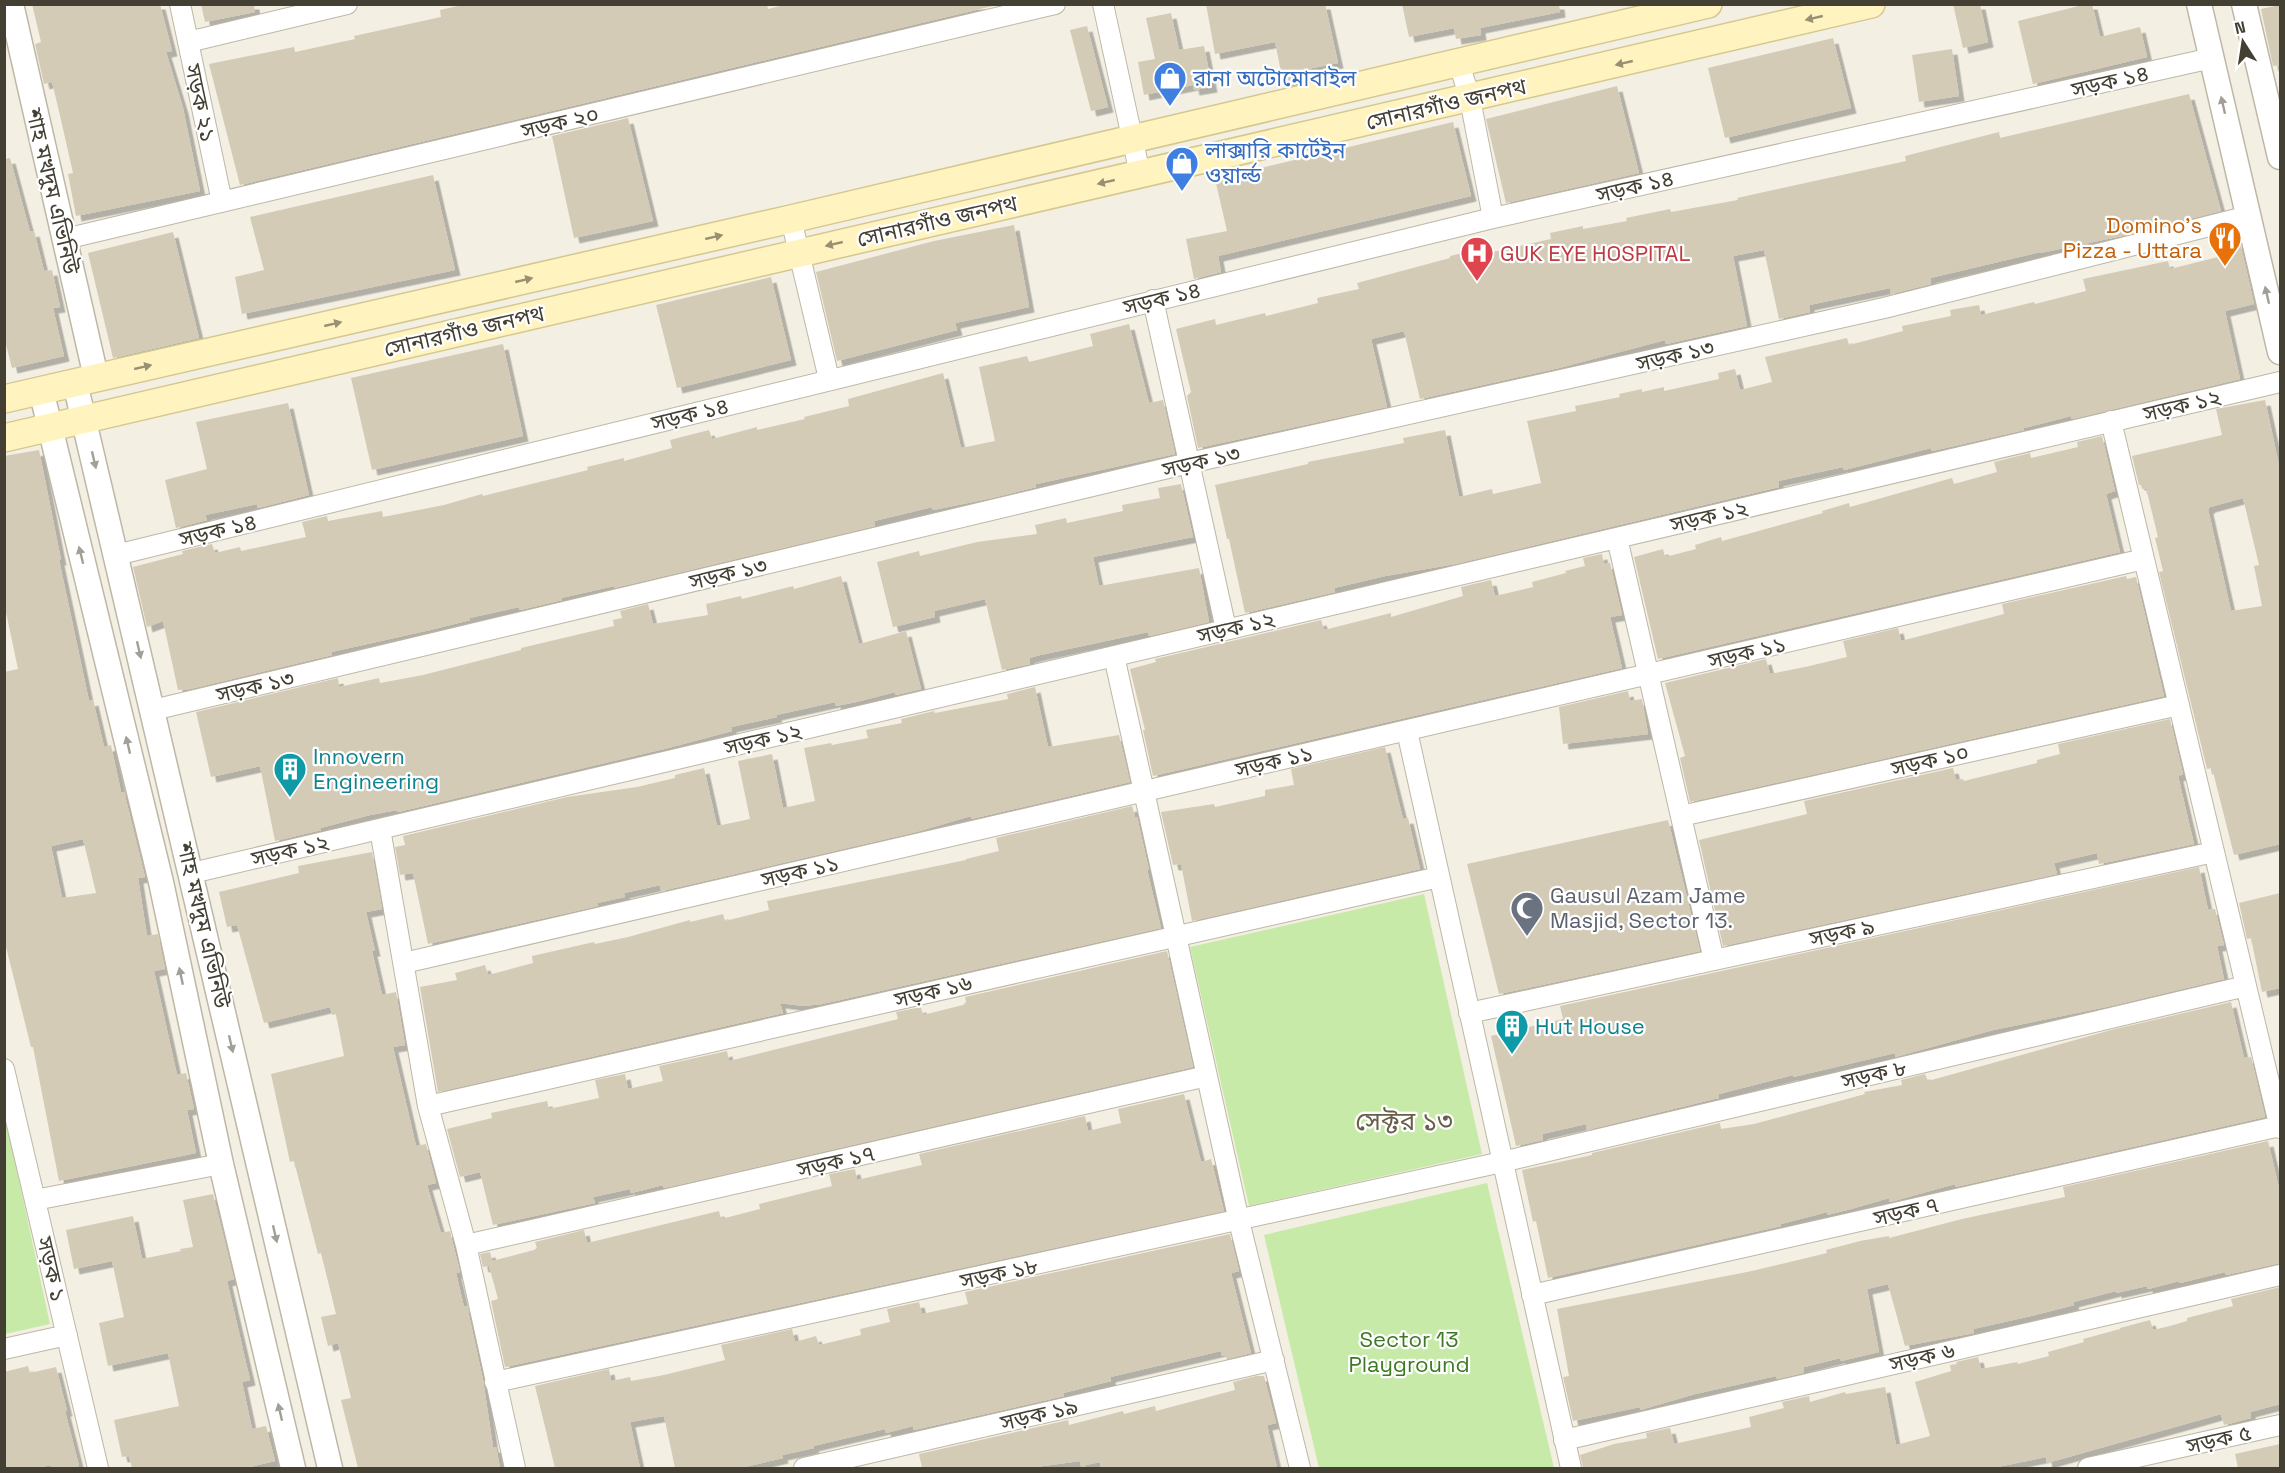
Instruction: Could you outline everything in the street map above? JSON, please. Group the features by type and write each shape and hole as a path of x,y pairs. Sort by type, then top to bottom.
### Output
{"main road":[{"name":"সোনারগাঁও জনপথ","path":"4,399 791,219 1708,4"},
{"name":"সোনারগাঁও জনপথ","path":"4,438 1470,99 1870,4"},
{"path":"371,315 380,351"}],"street":[{"name":"শাহ মখদুম এভিনিউ","path":"11,4 64,239 86,380 85,420 330,1468"},
{"name":"সড়ক ২১","path":"180,4 222,202"},
{"path":"188,42 347,4"},
{"name":"সড়ক ২০","path":"64,239 1055,4"},
{"path":"1103,4 1140,174"},
{"path":"2199,4 2280,352"},
{"path":"2244,4 2280,158"},
{"name":"সড়ক ১৪","path":"116,555 1493,218 2212,58"},
{"path":"1459,63 1470,99 1493,218"},
{"name":"সড়ক ১৩","path":"153,710 1189,463 1884,308 2249,216"},
{"path":"791,219 829,379"},
{"path":"1153,300 1226,630"},
{"name":"সড়ক ১২","path":"192,873 2280,382"},
{"name":"শাহ মখদুম এভিনিউ","path":"41,390 138,787 221,1164 293,1468"},
{"path":"2111,421 2280,1127"},
{"path":"1617,538 1714,960"},
{"name":"সড়ক ১১","path":"404,963 2144,559"},
{"path":"1114,656 1239,1221 1300,1468"},
{"name":"সড়ক ১০","path":"1681,816 2179,705"},
{"path":"1407,731 1570,1468"},
{"path":"138,787 170,780"},
{"path":"381,829 428,1106 466,1245 515,1468"},
{"name":"সড়ক ৯","path":"1469,1013 2214,852"},
{"name":"সড়ক ১৬","path":"428,1106 1439,877"},
{"name":"সড়ক ৮","path":"1502,1162 2246,986"},
{"name":"সড়ক ১","path":"4,1069 96,1468"},
{"name":"সড়ক ১৭","path":"466,1245 1207,1076"},
{"path":"214,1130 249,1122"},
{"name":"সড়ক ৭","path":"1532,1295 2280,1127"},
{"name":"সড়ক ১৮","path":"495,1382 1502,1162"},
{"path":"35,1200 221,1164"},
{"name":"সড়ক ৬","path":"1564,1440 2280,1275"},
{"path":"4,1349 67,1335"},
{"name":"সড়ক ১৯","path":"804,1468 1274,1360"},
{"name":"সড়ক ৫","path":"2088,1468 2280,1425"}],"green space":[{"path":"1424,894 1482,1154 1249,1206 1190,947"},
{"path":"4,1111 50,1324 5,1334 4,1334"},
{"name":"Sector 13 Playground","path":"1487,1183 1554,1468 1319,1468 1264,1235"}],"building":[{"path":"32,4 160,4 172,51 166,52 183,108 200,191 76,216 68,174 73,173 52,82 44,84 35,44 41,42"},
{"path":"201,4 254,4 255,12 205,22"},
{"path":"467,4 767,4 768,9 788,4 1001,4 240,185 209,64 294,47 295,52 355,39 354,36 441,17 440,10"},
{"path":"1206,4 1325,4 1338,63 1302,70 1304,82 1284,87 1275,42 1215,54"},
{"path":"1402,4 1559,4 1560,12 1480,28 1481,35 1456,39 1454,28 1409,37"},
{"path":"1953,4 1980,4 1988,42 1963,48"},
{"path":"2092,4 2100,37 2140,27 2147,57 2033,84 2018,21"},
{"path":"2280,5 2280,65 2273,66 2261,9"},
{"path":"1171,13 1179,50 1204,46 1212,87 1194,90 1193,85 1144,95 1138,62 1155,59 1146,18"},
{"path":"1087,26 1108,107 1091,111 1070,30"},
{"path":"1833,38 1851,108 1725,138 1708,68"},
{"path":"1952,49 1959,96 1919,102 1912,55"},
{"path":"1617,86 1639,173 1506,203 1486,119"},
{"path":"2189,94 2221,211 2122,236 2040,252 1930,278 1931,284 1891,294 1890,288 1809,305 1810,312 1779,319 1764,250 1733,256 1747,326 1666,344 1665,340 1559,368 1420,399 1404,331 1371,339 1387,407 1198,448 1187,396 1191,392 1176,329 1215,319 1216,325 1265,313 1266,316 1318,303 1317,298 1359,289 1357,283 1492,246 1493,252 1551,239 1550,233 1583,226 1583,229 1627,221 1626,218 1670,209 1671,212 1738,200 1737,198 1906,161 1905,156 1999,132 2000,138"},
{"path":"628,118 653,221 574,238 552,136"},
{"path":"1453,122 1471,196 1218,256 1221,272 1194,279 1186,239 1227,231 1215,179"},
{"path":"10,158 30,232 34,231 44,271 52,270 60,307 53,308 64,356 12,368 4,337 4,159"},
{"path":"433,175 455,270 242,314 235,277 264,270 250,217"},
{"path":"1014,225 1029,307 955,323 957,330 837,361 816,272 934,241"},
{"path":"173,232 199,338 113,358 88,253"},
{"path":"2240,242 2254,304 2225,311 2240,379 2072,419 2071,416 2024,428 2024,430 1932,451 1931,448 1844,470 1843,467 1778,481 1779,487 1455,564 1385,576 1334,588 1335,592 1245,613 1215,485 1308,464 1308,462 1404,443 1403,438 1445,430 1459,497 1492,489 1493,494 1541,483 1527,421 1576,411 1575,406 1620,397 1619,394 1664,387 1664,391 1719,379 1718,373 1735,369 1740,390 1772,382 1765,357 1847,338 1849,345 1903,331 1902,326 1951,316 1950,310 1979,305 1981,315 2034,302 2035,304 2086,291 2083,279 2168,261 2170,269 2218,257 2216,247"},
{"path":"771,277 791,360 677,388 656,305"},
{"path":"1129,324 1149,403 1163,400 1175,454 1036,484 1036,487 992,498 933,510 932,507 874,521 875,526 614,588 614,586 561,598 562,600 520,610 519,607 469,618 470,620 331,652 332,655 190,689 178,690 163,621 147,627 133,567 183,554 182,551 212,544 215,553 240,547 241,551 306,537 302,522 327,516 328,521 382,511 383,517 444,505 482,494 483,496 588,470 587,467 624,458 624,461 672,448 670,440 709,430 712,439 757,427 757,430 805,419 804,417 849,406 848,399 943,373 961,448 995,441 979,367 1027,356 1029,362 1093,346 1090,334"},
{"path":"503,344 523,436 372,470 351,378"},
{"path":"2265,400 2280,470 2280,844 2234,855 2212,768 2207,769 2159,572 2163,571 2155,538 2158,537 2146,488 2142,489 2139,485 2132,456 2222,435 2216,409","holes":["2243,498 2259,565 2254,566 2262,606 2231,611 2208,509 2210,507"]},
{"path":"288,403 309,495 258,508 257,504 205,515 207,520 176,528 165,480 207,469 196,422"},
{"path":"2102,436 2115,491 2106,494 2120,552 1658,659 1634,557 1663,549 1665,557 1696,549 1695,545 1721,537 1722,541 1823,513 1822,511 1849,503 1850,507 1952,478 1954,484 1997,472 1994,462 2030,453 2031,458 2078,447 2077,442"},
{"path":"39,450 61,560 59,560 89,701 93,700 104,747 111,745 121,792 124,792 145,877 138,878 147,936 158,934 165,969 154,971 177,1075 186,1073 194,1109 187,1110 196,1153 59,1181 33,1047 31,1047 4,939 4,672 18,669 4,603 4,456","holes":["83,839 96,893 62,898 51,846"]},
{"path":"1181,484 1193,537 1093,557 1099,586 1199,568 1209,622 1149,636 1148,632 1040,655 1029,658 1030,664 1002,670 985,599 934,611 935,617 893,627 877,562 919,551 920,556 977,542 1037,534 1035,525 1066,518 1067,523 1123,511 1122,505 1160,498 1158,488"},
{"path":"1602,554 1604,564 1610,563 1622,615 1610,617 1622,668 1153,776 1143,730 1145,730 1130,669 1156,662 1155,659 1321,620 1324,630 1391,613 1391,617 1463,596 1461,587 1491,580 1495,596 1533,587 1532,582 1585,566 1583,558"},
{"path":"841,576 859,644 906,631 921,689 896,695 895,692 836,706 835,702 776,715 777,717 731,727 732,731 668,748 398,812 397,810 370,815 275,841 260,766 211,777 196,712 338,678 339,687 379,678 380,683 423,675 521,650 521,648 614,626 613,620 622,618 620,611 648,604 653,624 708,615 706,604 741,596 742,599 793,586 794,589"},
{"path":"2126,576 2127,579 2136,577 2164,696 1690,802 1680,758 1685,756 1665,683 1766,659 1770,674 1805,667 1847,657 1843,641 1898,628 1901,641 2004,614 2002,604"},
{"path":"1035,687 1048,747 1119,735 1130,782 971,819 971,816 916,832 661,891 660,885 624,893 625,897 597,903 598,906 428,944 413,873 400,875 395,847 405,845 403,836 567,797 637,787 704,768 717,826 750,819 738,761 772,754 783,808 815,801 804,748 868,738 866,730 902,723 901,719 934,711 935,713 1008,699 1007,694"},
{"path":"1628,691 1630,701 1642,699 1648,734 1563,744 1559,707"},
{"path":"2170,719 2183,774 2178,776 2194,844 2099,864 2097,853 2054,863 2057,874 1723,946 1699,840 1807,814 1804,801 1953,768 1956,780 1963,779 1964,781 2037,763 2037,760 2060,754 2058,744"},
{"path":"1385,747 1403,819 1408,818 1420,869 1192,921 1181,864 1173,865 1161,812 1214,804 1215,807 1265,796 1265,790 1294,785 1291,769"},
{"path":"1132,806 1135,817 1137,817 1161,928 822,1004 803,1006 780,1003 783,1013 438,1092 420,987 457,980 455,973 485,965 488,975 533,963 532,956 628,937 690,920 690,922 723,914 725,921 769,910 767,901 966,860 999,851 996,838"},
{"path":"1668,820 1700,951 1499,994 1467,864"},
{"path":"372,852 382,909 366,912 375,951 372,951 382,995 396,992 405,1045 393,1047 416,1146 426,1144 436,1183 427,1185 441,1233 450,1231 460,1272 456,1273 464,1307 467,1306 483,1380 493,1447 496,1447 500,1468 358,1468 341,1400 351,1398 338,1343 328,1346 321,1317 336,1314 294,1161 290,1162 271,1074 344,1056 336,1014 332,1015 330,1007 264,1023 237,925 227,927 219,892 299,873 298,866"},
{"path":"2199,867 2208,910 2215,909 2224,945 2217,946 2224,979 2106,1007 1993,1030 1895,1057 1895,1053 1793,1077 1793,1075 1719,1094 1719,1098 1587,1130 1586,1124 1542,1134 1543,1140 1516,1146 1491,1036 1563,1019 1560,1006"},
{"path":"2280,893 2280,988 2262,992 2251,938 2247,939 2239,903"},
{"path":"1167,951 1193,1067 664,1188 663,1185 631,1193 630,1189 593,1197 595,1203 493,1225 480,1172 460,1177 447,1129 492,1118 491,1113 547,1101 549,1109 599,1098 595,1080 625,1074 628,1089 663,1081 659,1066 727,1051 729,1061 898,1019 896,1012 921,1007 923,1015 963,1005 966,1002 965,997"},
{"path":"2231,1002 2244,1058 2251,1057 2265,1117 1955,1187 1955,1184 1890,1202 1889,1198 1827,1215 1827,1212 1781,1224 1781,1226 1548,1278 1522,1170 1720,1123 1721,1129 1754,1124 1865,1094 1864,1092 1902,1085 1901,1080 1925,1074 1928,1081 2111,1030"},
{"path":"1184,1094 1201,1162 1211,1159 1224,1211 505,1367 491,1301 498,1299 489,1266 483,1267 480,1254 490,1252 492,1261 534,1250 537,1248 535,1242 584,1230 587,1243 719,1211 721,1219 760,1209 759,1204 832,1186 829,1174 855,1169 857,1180 922,1165 919,1154 1085,1116 1088,1131 1121,1123 1118,1109"},
{"path":"2268,1141 2280,1193 2280,1263 2226,1275 2225,1272 2180,1283 2179,1281 2148,1289 2147,1286 2116,1293 2116,1291 2073,1302 2074,1305 1973,1329 1974,1333 1905,1346 1888,1284 1867,1289 1879,1352 1841,1361 1840,1358 1804,1367 1803,1373 1777,1379 1776,1376 1695,1394 1640,1410 1640,1407 1573,1421 1563,1377 1569,1376 1557,1309 1752,1271 1827,1253 1826,1250 1860,1241 1889,1236 1889,1238 1962,1219 2065,1197 2063,1187"},
{"path":"213,1194 234,1279 227,1281 250,1380 242,1382 252,1429 266,1426 275,1461 245,1468 132,1468 129,1456 122,1457 114,1420 179,1406 168,1353 108,1366 99,1323 124,1317 112,1261 74,1269 66,1230 133,1216 142,1259 181,1251 180,1249 193,1247 183,1200"},
{"path":"1230,1234 1239,1271 1231,1273 1251,1353 1227,1359 1226,1355 1222,1356 1221,1351 1110,1377 1111,1381 1063,1393 1064,1396 914,1430 913,1426 886,1433 885,1429 813,1446 814,1448 782,1455 783,1458 740,1468 675,1468 664,1416 630,1422 640,1468 555,1468 535,1386 609,1369 611,1381 630,1377 631,1381 664,1375 725,1360 721,1345 792,1329 795,1342 816,1336 819,1345 861,1335 860,1329 890,1322 887,1309 919,1302 922,1314 968,1304 965,1292"},
{"path":"2280,1287 2280,1404 2250,1412 2251,1418 2224,1425 2221,1414 2047,1463 2046,1457 1992,1468 1583,1468 1580,1455 1614,1444 1647,1438 1646,1433 1670,1428 1674,1444 1751,1427 1749,1417 1784,1408 1782,1402 1809,1396 1810,1402 1845,1392 1846,1394 1885,1387 1896,1445 1930,1436 1915,1382 1951,1371 1950,1365 1957,1364 1956,1362 1978,1357 1981,1369 2017,1362 2018,1364 2049,1356 2048,1352 2084,1342 2083,1339 2150,1320 2153,1330 2170,1326 2187,1321 2187,1318 2233,1306 2231,1299"},
{"path":"28,1366 30,1373 56,1367 79,1466 4,1468 4,1372"},
{"path":"1264,1376 1276,1423 1267,1425 1277,1468 1101,1468 1100,1462 1081,1466 1080,1461 1028,1468 922,1468 919,1454 1068,1420 1069,1425 1123,1411 1124,1414 1155,1406 1156,1411 1235,1390 1233,1382"},
{"path":"2280,1444 2280,1468 2238,1468 2235,1454"}],"place":[{"name":"রানা অটোমোবাইল","path":"1170,107"},
{"name":"লাক্সারি কার্টেইন ওয়ার্ল্ড","path":"1182,192"},
{"name":"Domino's Pizza - Uttara","path":"2225,267"},
{"name":"GUK EYE HOSPITAL","path":"1477,282"},
{"name":"Innovern Engineering","path":"290,798"},
{"name":"Gausul Azam Jame Masjid, Sector 13.","path":"1527,937"},
{"name":"Hut House","path":"1512,1055"}],"district":[{"name":"সেক্টর ১৩","path":"1404,1121"}]}
